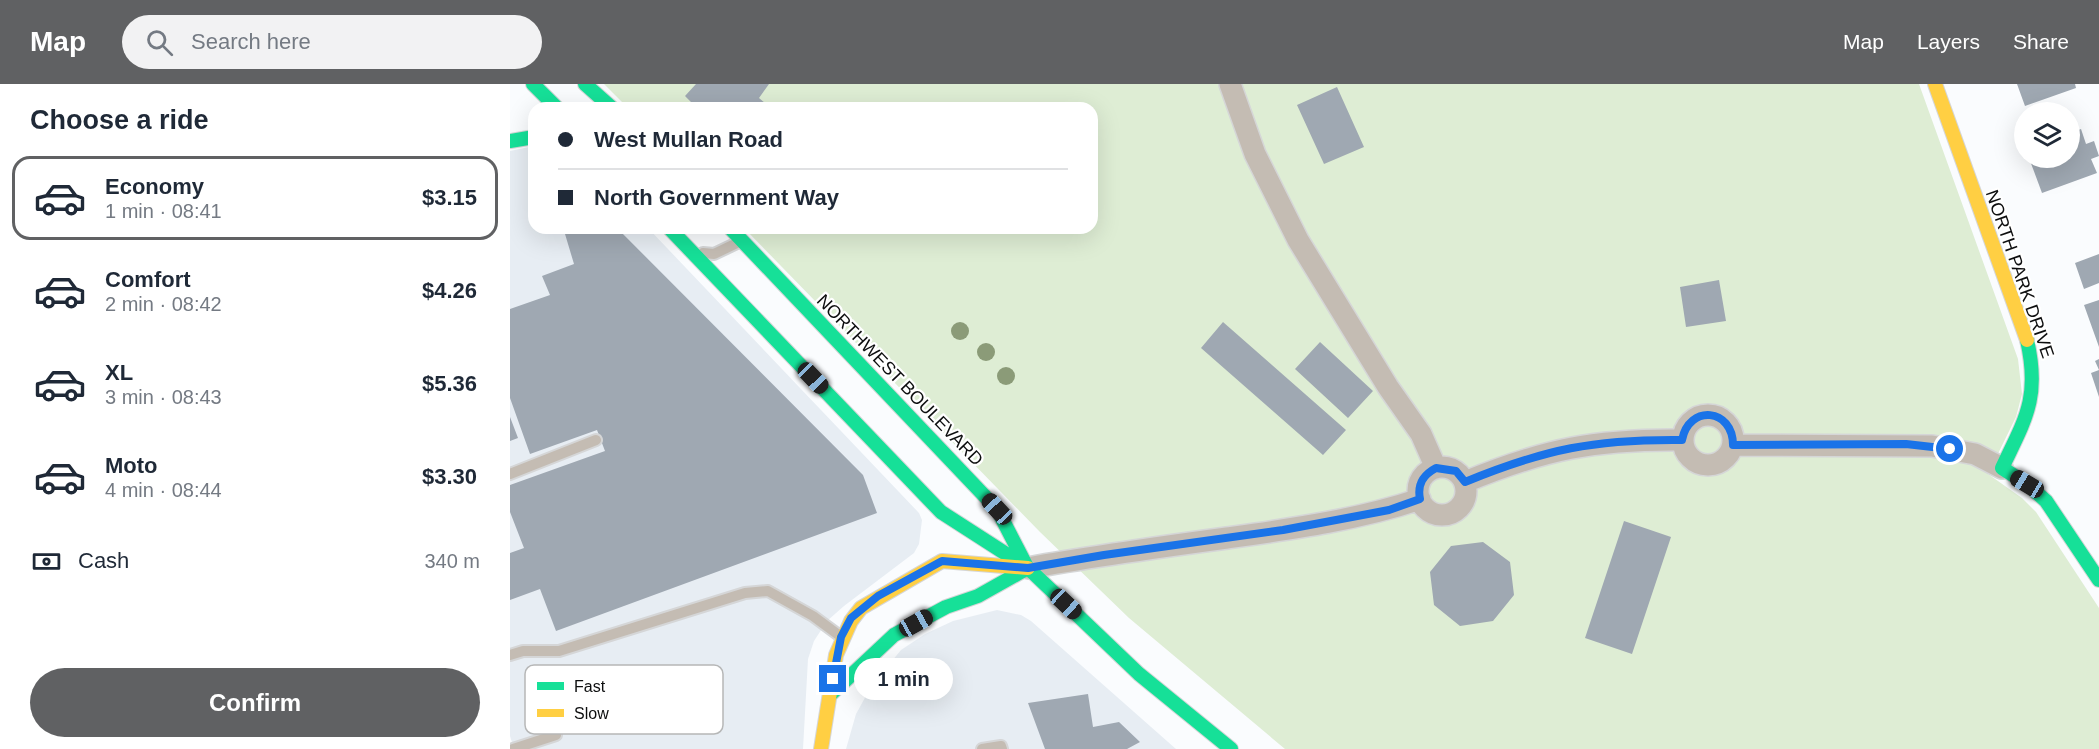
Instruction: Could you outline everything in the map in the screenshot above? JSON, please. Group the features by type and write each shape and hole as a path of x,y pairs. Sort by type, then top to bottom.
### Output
{"main road":[{"path":"533,84 551,102"},
{"path":"585,84 605,102"},
{"name":"NORTH PARK DRIVE","path":"1935,84 2027,341 2033,370 2033,399 2002,468"},
{"path":"510,141 528,138"},
{"name":"NORTHWEST BOULEVARD","path":"674,234 941,512 1028,568 1139,674 1231,749"},
{"name":"NORTHWEST BOULEVARD","path":"736,234 997,509 1028,568"},
{"path":"2002,468 2027,484 2046,501 2099,580"},
{"path":"821,749 841,637 851,618 861,608 942,561 1028,568"},
{"path":"830,695 894,635 946,607 978,596 1028,568"}],"street":[{"path":"1230,84 1255,154 1298,240 1388,387 1421,435 1436,468"},
{"path":"1710,415 1718,417 1730,428 1733,445 1725,459 1718,464 1701,465 1687,456 1682,440 1687,424 1694,419 1710,415"},
{"path":"1465,482 1550,451 1610,441 1682,440"},
{"path":"1733,445 1932,446 1975,454 2002,468"},
{"path":"1436,468 1456,471 1465,482 1466,490 1462,505 1450,514 1435,514 1423,505 1420,499 1420,484 1423,477 1436,468"},
{"path":"1028,568 1283,530 1389,510 1420,499"}],"lane":[{"path":"688,249 714,254 753,234"},
{"path":"510,474 596,440"},
{"path":"510,655 523,651 559,651 745,593 768,591 813,616 841,637"},
{"path":"513,749 556,735"},
{"path":"982,749 1001,746 1002,749"}],"shaded area":[{"path":"528,147 528,234 654,234 919,513 922,520 919,544 914,553 844,606 827,621 814,641 808,659 803,749 514,749 510,736 510,151"},
{"path":"997,610 1021,615 1031,621 1176,749 846,749 856,714 872,685 901,650 925,634 953,621"}],"green space":[{"path":"604,84 1919,84 2018,359 2022,394 2016,417 1988,474 2022,498 2036,512 2099,608 2099,749 1285,749 1129,618 1040,532 750,234 1098,234 1098,102 622,102"}],"building":[{"path":"696,84 769,84 759,98 764,102 691,102 685,96"},
{"path":"2017,84 2075,84 2076,88 2036,102 2024,102"},
{"path":"1337,87 1364,147 1324,164 1297,105"},
{"path":"2080,129 2086,144 2094,141 2099,156 2091,159 2097,173 2042,193 2033,168 2080,168"},
{"path":"565,234 623,234 863,475 877,513 556,631 540,589 510,600 510,553 524,548 510,512 510,485 605,451 597,430 530,454 510,398 510,309 550,295 542,276 574,264"},
{"path":"2099,254 2099,283 2084,289 2075,263"},
{"path":"1719,280 1726,321 1686,327 1680,287"},
{"path":"2099,300 2099,347 2084,305"},
{"path":"1223,322 1346,430 1323,455 1201,348"},
{"path":"1320,342 1373,391 1348,418 1295,369"},
{"path":"2099,370 2099,397 2091,373"},
{"path":"510,417 518,438 510,441"},
{"path":"1624,521 1671,537 1632,654 1585,638"},
{"path":"1483,542 1510,562 1514,595 1493,621 1460,626 1434,605 1430,572 1451,546"},
{"path":"1088,694 1093,727 1119,722 1140,742 1127,749 1045,749 1028,703"}],"traffic: fast":[{"path":"533,84 551,102"},
{"path":"585,84 605,102"},
{"path":"510,141 528,138"},
{"path":"675,234 941,512 1028,568 1139,674 1231,749"},
{"path":"736,234 997,509 1027,567"},
{"path":"2027,340 2031,360 2031,392 2024,421 2002,468 2027,484 2046,501 2099,580"},
{"path":"830,695 894,635 946,607 978,596 1028,568"}],"traffic: slow":[{"path":"1935,84 2027,340"},
{"path":"821,749 836,655 851,621 861,608 942,561 1028,568"}],"route":[{"path":"833,679 841,637 851,618 878,596 942,561 1028,568 1283,530 1389,510 1420,499 1420,484 1423,477 1436,468 1443,467 1456,471 1465,482 1529,457 1581,445 1610,441 1682,440 1687,424 1701,416 1710,415 1718,417 1730,428 1733,445 1906,444 1950,449"}]}
